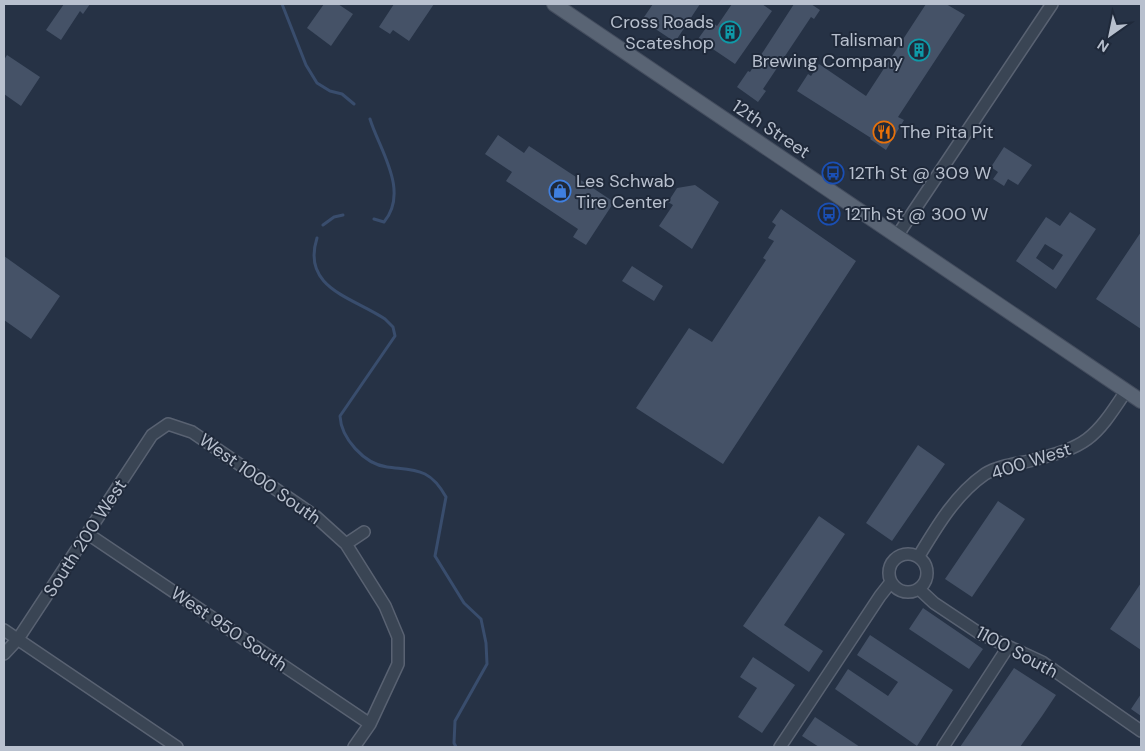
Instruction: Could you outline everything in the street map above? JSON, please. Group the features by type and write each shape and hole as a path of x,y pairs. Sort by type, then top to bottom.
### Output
{"main road":[{"name":"12th Street","path":"554,4 1141,401"}],"street":[{"path":"897,236 1052,4"},
{"name":"400 West","path":"919,556 957,499 986,474 1082,445 1101,427 1126,390"},
{"name":"South 200 West","path":"4,654 18,639 152,436 168,424"},
{"name":"West 1000 South","path":"168,424 192,432 315,516 346,544 385,606 398,637 398,664 370,724"},
{"path":"346,544 364,532"},
{"name":"West 950 South","path":"88,534 370,724"},
{"path":"906,553 919,556 927,566 928,572 924,585 919,589 907,592 901,591 891,582 889,570 895,559 906,553"},
{"path":"780,747 891,582"},
{"name":"1100 South","path":"919,589 934,603 979,634 1042,662 1141,731"},
{"path":"4,630 177,747"},
{"path":"944,747 1008,647"},
{"path":"354,747 370,724"}],"building":[{"path":"64,4 90,4 83,14 80,11 61,40 46,30"},
{"path":"324,4 338,4 353,14 331,46 307,28"},
{"path":"394,4 434,4 409,41 393,30 390,34 379,27"},
{"path":"653,4 700,4 675,42 642,20"},
{"name":"Cross Roads Scateshop","path":"732,4 762,4 772,11 735,64 698,39 711,21 717,26"},
{"path":"794,4 811,4 820,10 814,19 811,17 763,89 766,91 758,102 737,87 748,71 750,72"},
{"path":"926,4 946,4 965,15 898,117 904,120 886,150 871,138 797,91 808,74 811,76 819,64 866,96"},
{"path":"7,55 40,77 21,106 4,94 4,60"},
{"name":"Les Schwab Tire Center","path":"498,135 524,153 529,146 614,202 586,245 573,237 578,229 506,181 512,172 485,154"},
{"path":"1004,147 1032,165 1018,185 1008,179 1004,186 993,179 998,172 991,167"},
{"path":"695,185 719,202 692,249 659,226 673,205 668,202 677,188"},
{"path":"781,209 856,261 723,464 636,408 689,328 712,342 766,260 763,258 774,241 768,238 776,225 772,222"},
{"path":"1070,212 1096,229 1056,289 1016,261 1046,217 1060,226","holes":["1045,244 1063,255 1053,270 1036,258"]},
{"path":"1141,232 1141,329 1096,299"},
{"path":"4,256 60,296 31,339 4,320"},
{"path":"632,266 663,286 654,301 622,281"},
{"path":"918,445 945,464 892,541 866,523"},
{"path":"998,501 1025,519 972,597 945,579"},
{"path":"819,516 845,534 784,625 823,651 809,672 743,626"},
{"path":"1141,583 1141,650 1110,629"},
{"path":"923,608 983,649 969,669 909,629"},
{"path":"870,635 953,690 917,746 835,689 848,669 888,696 898,682 857,655"},
{"path":"753,657 795,685 762,733 738,717 757,688 740,677"},
{"path":"1014,668 1056,695 1042,716 1020,747 960,747"},
{"path":"1141,694 1141,716 1131,709"},
{"path":"815,717 860,747 819,747 802,736"}],"waterway":[{"path":"282,4 306,65 317,83 330,91 342,94 354,104"},
{"path":"370,119 390,170 394,197 391,210 384,222 374,219"},
{"path":"323,225 334,217 343,215"},
{"path":"317,238 314,255 316,269 323,280 345,297 385,319 393,327 395,336 340,416 341,424 355,449 370,461 387,467 420,472 432,478 440,487 446,497 435,556 464,603 481,619 486,643 487,664 455,721 454,743 456,747"}],"place":[{"name":"Cross Roads Scateshop","path":"730,32"},
{"name":"Talisman Brewing Company","path":"919,50"},
{"name":"The Pita Pit","path":"884,132"},
{"name":"12Th St @ 309 W","path":"833,173"},
{"name":"Les Schwab Tire Center","path":"560,191"},
{"name":"12Th St @ 300 W","path":"829,214"}]}
